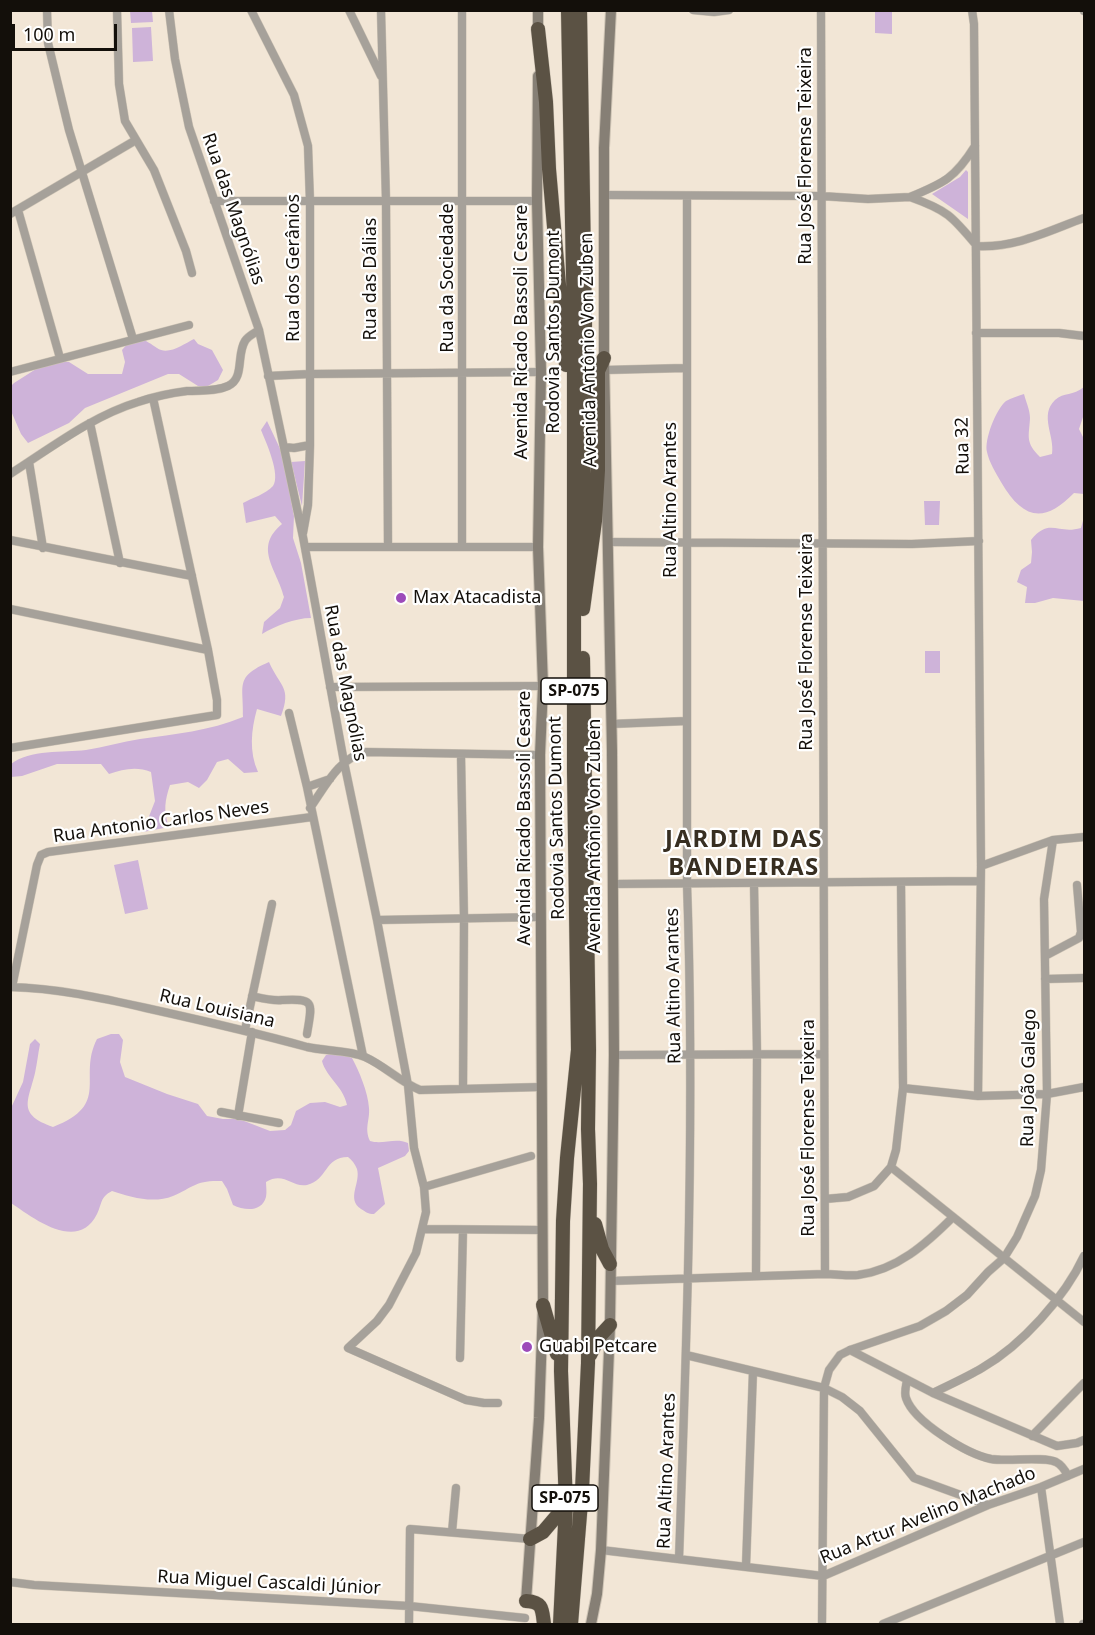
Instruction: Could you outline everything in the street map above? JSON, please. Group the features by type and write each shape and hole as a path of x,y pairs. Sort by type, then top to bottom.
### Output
{"highway":[{"name":"Rodovia Santos Dumont","path":"560,1624 566,1505 561,1371 563,1221 578,1050 574,771 574,327 568,10"},
{"name":"Rodovia Santos Dumont","path":"571,1624 582,1490 588,1363 590,1198 583,609 585,323 580,10"},
{"path":"538,29 546,102 566,389 573,405"},
{"path":"583,609 596,511 598,371 605,364"},
{"path":"590,1198 597,1233 610,1264"},
{"path":"543,1305 561,1371"},
{"path":"588,1363 595,1343 610,1325"},
{"path":"530,1539 543,1532 566,1505"},
{"path":"526,1602 537,1603 540,1606 544,1624"}],"street":[{"path":"47,10 48,43 58,90 133,339"},
{"path":"117,10 121,104 125,121 153,170 186,251 192,273"},
{"name":"Rua das Magnólias","path":"169,10 175,59 189,127 259,330 303,537 344,762 377,920 408,1085 414,1148 424,1187 426,1212 416,1253 389,1305 377,1321 348,1348 466,1400 498,1403"},
{"name":"Rua dos Gerânios","path":"251,10 294,95 308,146 310,445 308,505 303,537"},
{"path":"349,10 383,80"},
{"name":"Rua das Dálias","path":"381,10 386,201 388,547"},
{"name":"Rua da Sociedade","path":"462,10 464,372 462,546"},
{"name":"Avenida Ricado Bassoli Cesare","path":"524,1621 539,1418 543,1305 540,754 543,686 538,547 541,372 537,201 538,10"},
{"name":"Avenida Antônio Von Zuben","path":"591,1624 597,1594 601,1550 610,1325 614,1055 604,195 611,10"},
{"path":"693,10 714,12 729,10"},
{"name":"Rua 32","path":"972,10 977,246 975,333 981,866 978,1095"},
{"name":"Rua José Florense Teixeira","path":"819,12 825,1274"},
{"path":"60,358 14,212 136,140"},
{"path":"604,195 821,196 868,199 910,197 943,183 955,174 975,145"},
{"name":"Rua Altino Arantes","path":"679,1559 688,1278 691,998 687,884 687,196"},
{"path":"910,197 941,209 951,216 977,246 996,247 1014,244 1084,218"},
{"path":"213,201 537,201"},
{"path":"10,372 189,325"},
{"path":"10,474 90,423 121,408 153,398 227,387 235,381 238,375 246,339 259,330"},
{"path":"975,333 1059,333 1084,336"},
{"path":"605,364 686,368"},
{"path":"268,376 541,372"},
{"path":"10,748 217,715 217,700 208,650 153,398"},
{"path":"90,423 120,563"},
{"path":"284,447 310,445"},
{"path":"29,462 42,548"},
{"path":"10,540 192,576"},
{"path":"609,542 912,544 979,542"},
{"path":"304,547 538,547"},
{"path":"10,609 208,650"},
{"path":"330,687 543,686"},
{"path":"289,713 363,1056"},
{"path":"611,724 687,721"},
{"path":"311,812 330,779 344,762 355,754 540,754"},
{"path":"461,755 464,919 463,1089"},
{"path":"306,787 330,779"},
{"name":"Rua Antonio Carlos Neves","path":"11,987 41,855 48,852 311,812"},
{"path":"981,866 1053,840 1084,837"},
{"name":"Rua João Galego","path":"824,1388 829,1370 835,1360 850,1350 920,1326 967,1295 1004,1258 1035,1196 1041,1170 1047,1094 1044,899 1053,840"},
{"path":"612,884 980,881"},
{"path":"825,1198 848,1197 861,1193 874,1186 891,1167 900,1126 903,1088 901,882"},
{"path":"754,883 757,1054 756,1276"},
{"path":"1045,956 1079,939 1081,932 1077,885"},
{"path":"238,1116 252,996 272,904"},
{"path":"377,920 540,917"},
{"path":"1045,979 1084,978"},
{"name":"Rua Louisiana","path":"11,987 44,989 113,1001 249,1031 317,1049 363,1056 395,1073 408,1085"},
{"path":"252,996 279,1001 304,999 309,1003 311,1009 307,1034"},
{"path":"614,1055 824,1054"},
{"path":"408,1085 420,1090 541,1087"},
{"path":"903,1088 978,1095 1047,1094 1084,1087"},
{"path":"221,1112 279,1123"},
{"path":"424,1187 531,1156"},
{"path":"891,1167 1084,1322"},
{"path":"610,1281 858,1275 905,1258 924,1245 953,1217"},
{"path":"423,1229 542,1230"},
{"path":"460,1358 463,1230"},
{"path":"933,1393 991,1362 1027,1332 1057,1300 1077,1271 1084,1256"},
{"path":"850,1350 933,1393 1057,1446 1084,1440"},
{"path":"686,1355 824,1388 842,1397 860,1411 914,1478 988,1505"},
{"path":"746,1566 753,1371"},
{"path":"907,1380 904,1395 913,1410 940,1434 970,1452 988,1458 1010,1461 1051,1461 1058,1463 1068,1476"},
{"path":"1032,1436 1084,1383"},
{"path":"822,1624 824,1388"},
{"name":"Rua Artur Avelino Machado","path":"601,1550 823,1576 988,1505 1084,1469"},
{"path":"1041,1487 1060,1624"},
{"path":"452,1532 456,1488"},
{"path":"409,1624 410,1529 530,1539"},
{"path":"883,1624 1084,1542"},
{"name":"Rua Miguel Cascaldi Júnior","path":"10,1582 34,1586 409,1605 524,1621"}],"shaded area":[{"path":"130,11 152,11 153,22 131,23"},
{"path":"875,11 892,11 892,34 875,33"},
{"path":"151,27 153,61 133,62 132,28"},
{"path":"966,170 968,172 968,219 932,194 960,177"},
{"path":"140,338 166,351 194,339 198,344 212,350 223,370 218,380 208,386 198,386 179,374 168,374 85,408 69,423 28,443 21,434 11,411 10,387 14,383 36,369 58,362 69,362 88,374 122,374 125,362 122,350 129,342"},
{"path":"1084,387 1084,414 1079,429 1084,439 1084,494 1074,493 1063,503 1043,513 1025,510 1009,494 988,456 987,440 995,417 1006,401 1024,394 1030,415 1030,443 1040,457 1052,454 1048,419 1050,406 1058,398"},
{"path":"267,421 283,455 294,516 293,538 301,563 311,618 285,623 262,634 264,622 280,608 284,597 268,550 273,533 282,524 275,516 246,523 243,503 267,491 275,481 272,458 261,430"},
{"path":"305,461 302,506 291,462"},
{"path":"924,501 940,501 939,525 925,525"},
{"path":"1084,517 1084,601 1053,598 1025,603 1027,587 1017,582 1021,570 1031,563 1031,540 1043,529 1081,528"},
{"path":"925,651 940,651 940,673 925,673"},
{"path":"269,662 283,688 285,699 281,716 257,709 252,741 253,757 258,772 244,773 228,759 217,762 207,780 199,788 188,782 170,785 165,806 169,827 143,832 155,801 151,772 146,770 130,769 109,774 101,764 57,764 22,776 11,777 11,764 28,756 47,752 86,750 192,731 243,717 243,683 250,672"},
{"path":"138,860 148,909 125,914 114,865"},
{"path":"119,1034 123,1040 120,1062 125,1077 198,1104 207,1116 239,1119 270,1131 285,1130 291,1125 296,1111 310,1103 325,1102 340,1107 347,1105 342,1092 322,1061 326,1055 337,1051 352,1058 367,1095 369,1113 367,1132 370,1141 408,1143 409,1151 405,1156 378,1168 385,1204 374,1214 366,1212 357,1205 354,1196 358,1174 348,1157 334,1161 319,1179 307,1185 278,1178 266,1182 264,1202 252,1209 233,1205 222,1181 213,1181 200,1183 173,1196 150,1200 112,1191 103,1198 97,1214 89,1225 79,1231 67,1232 55,1229 31,1217 11,1203 11,1108 23,1082 30,1044 35,1039 40,1044 28,1106 34,1117 53,1127 71,1118 82,1109 88,1099 90,1066 97,1039"}],"place":[{"name":"Max Atacadista","path":"401,598"},
{"name":"Guabi Petcare","path":"527,1347"}],"district":[{"name":"JARDIM DAS BANDEIRAS","path":"744,854"}]}
